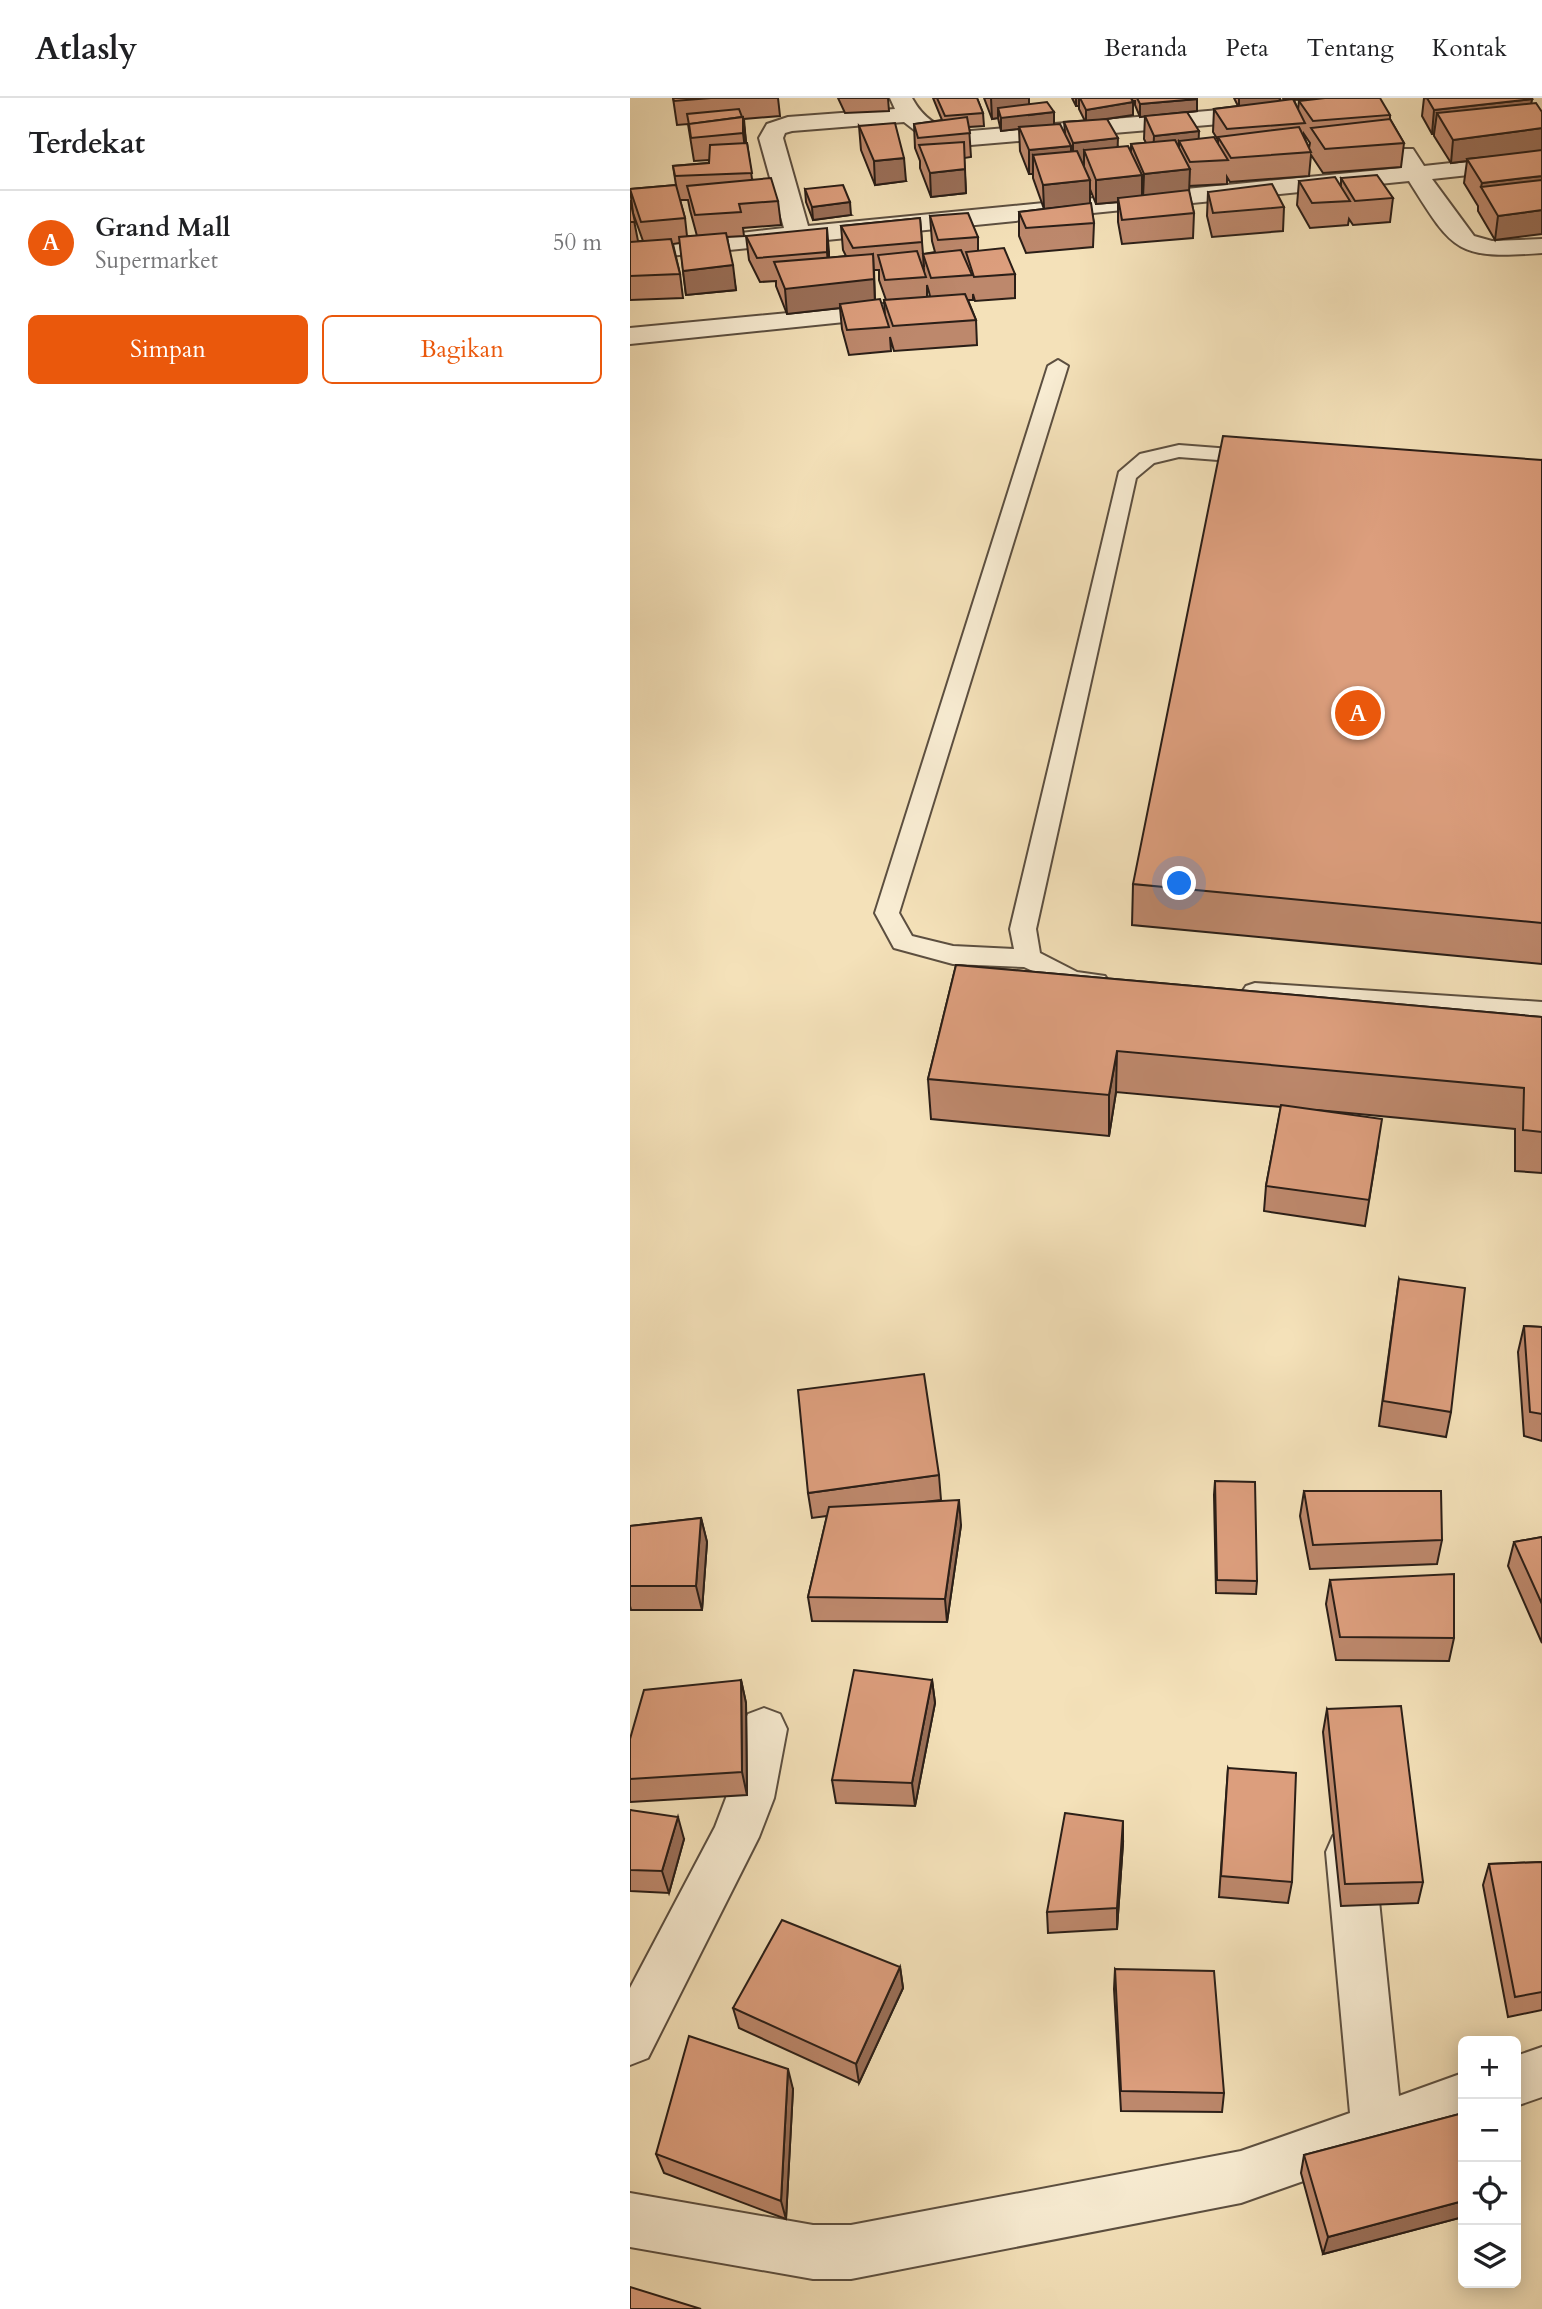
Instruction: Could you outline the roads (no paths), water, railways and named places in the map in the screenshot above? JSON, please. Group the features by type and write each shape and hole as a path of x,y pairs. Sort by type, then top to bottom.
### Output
{"street":[{"path":"798,233 771,138 775,129 788,124 905,106 922,128 938,135 959,139 1077,119 1223,107 1289,111"},
{"path":"1393,132 1416,174 1465,240 1486,247 1542,246"},
{"path":"630,253 798,233 1037,212 1542,160"},
{"path":"630,336 917,309"},
{"path":"630,2040 735,1837 750,1798 764,1729"},
{"path":"1346,1814 1377,2129"},
{"path":"1521,2079 1542,2072"},
{"path":"630,2220 813,2252 852,2252 887,2242 1241,2177 1458,2101"}],"lane":[{"path":"1058,366 887,913 903,942 953,955 1028,958 1072,980 1114,983"},
{"path":"1028,958 1023,929 1126,476 1147,458 1179,451 1273,458"},
{"path":"1238,991 1542,1012"}],"place":[{"name":"Grand Mall","path":"1358,713"}]}
